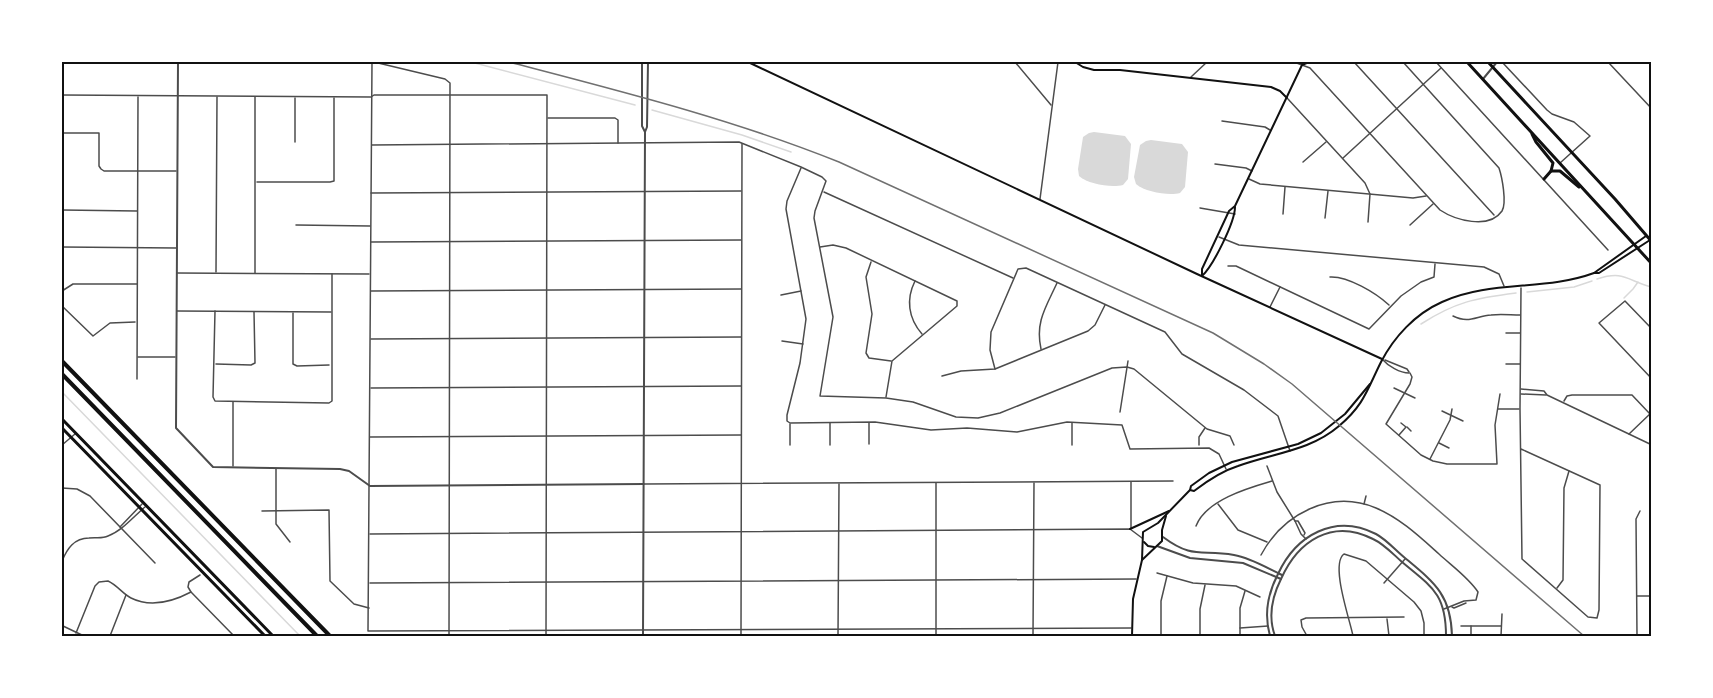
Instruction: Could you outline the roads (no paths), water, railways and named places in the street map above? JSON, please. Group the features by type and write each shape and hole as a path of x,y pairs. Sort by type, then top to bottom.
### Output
{"highway":[{"path":"62,361 330,636"},
{"path":"62,374 317,636"}],"main road":[{"path":"748,62 1382,359"},
{"path":"1076,62 1094,70 1120,70 1271,87 1280,91 1287,98"},
{"path":"1202,276 1208,271 1235,214 1236,206 1302,63 1309,62"},
{"path":"1467,62 1652,264"},
{"path":"1132,636 1133,599 1142,560 1142,540 1145,529 1152,527 1166,515 1190,490 1191,486 1225,465 1311,438 1336,422 1370,384 1382,359 1406,328 1432,307 1464,294 1575,279 1594,273 1636,247 1651,241 1488,62"},
{"path":"1531,132 1553,163 1551,171 1544,179"},
{"path":"1551,171 1560,171 1586,192"},
{"path":"1202,276 1202,269 1217,236 1229,212 1236,206"},
{"path":"1636,247 1647,236"},
{"path":"1190,490 1245,463 1313,443 1340,425 1360,405 1370,389 1370,384"},
{"path":"62,419 273,636"},
{"path":"62,428 265,636"},
{"path":"1131,529 1170,510"},
{"path":"1142,560 1162,536 1166,515"},
{"path":"1152,527 1158,528 1162,536"},
{"path":"1142,540 1148,546 1156,546"},
{"path":"198,560 202,567 201,573"}],"street":[{"path":"178,62 176,428 213,467 340,469 350,471 370,486 1173,482"},
{"path":"449,636 449,631 449,583 449,534 449,485 449,436 449,388 449,339 450,95 449,81 373,62 370,193 368,631 449,631 546,630 741,630 1132,628"},
{"path":"642,62 642,126 645,132"},
{"path":"643,636 644,240 648,62"},
{"path":"1015,62 1052,106"},
{"path":"1040,200 1058,62"},
{"path":"1191,77 1207,62"},
{"path":"1294,62 1302,63 1310,68 1434,204 1451,218 1484,222 1495,216 1504,208 1504,186 1499,168 1403,62"},
{"path":"1354,62 1495,216"},
{"path":"1436,62 1608,250"},
{"path":"1483,79 1497,62"},
{"path":"1502,62 1547,110 1574,122 1590,136 1560,163"},
{"path":"1608,62 1652,109"},
{"path":"1342,159 1442,68"},
{"path":"62,95 371,97 374,95 548,94 546,636"},
{"path":"137,379 138,96"},
{"path":"216,273 217,96"},
{"path":"255,96 255,274"},
{"path":"295,97 295,142"},
{"path":"255,182 334,181 334,97"},
{"path":"1287,98 1365,183 1370,194 1368,222"},
{"path":"547,118 617,119 618,143"},
{"path":"1222,121 1265,127 1271,131"},
{"path":"62,133 99,133 100,169 177,171"},
{"path":"1303,162 1326,141"},
{"path":"371,145 742,144 825,178 826,185 814,215 833,317 820,396 886,398 913,402 956,417 978,418 1000,413 1112,369 1127,367 1141,374 1206,427 1230,436 1234,445"},
{"path":"741,636 742,144"},
{"path":"1215,164 1246,168 1252,171"},
{"path":"790,445 787,415 804,344 806,319 786,209 801,167"},
{"path":"1249,179 1260,184 1413,198 1427,196"},
{"path":"1283,214 1285,186"},
{"path":"1325,218 1328,190"},
{"path":"370,193 742,191"},
{"path":"824,191 1014,278"},
{"path":"1410,225 1434,204"},
{"path":"1200,208 1235,214"},
{"path":"62,210 138,211"},
{"path":"296,225 370,226"},
{"path":"1647,236 1652,233"},
{"path":"1217,236 1239,245 1490,268 1501,276 1504,287"},
{"path":"370,242 742,240"},
{"path":"820,247 838,246 955,299 958,304 892,361 886,398"},
{"path":"62,247 177,248"},
{"path":"872,261 866,277 872,314 866,353 869,358 892,361"},
{"path":"1228,266 1236,266 1370,329 1389,306 1412,288 1434,277 1436,263"},
{"path":"995,369 990,350 991,332 1018,269 1022,267 1165,332 1182,354 1244,390 1272,410 1282,422 1290,451"},
{"path":"177,273 370,274"},
{"path":"215,311 213,398 215,401 328,403 332,401 332,274"},
{"path":"1330,277 1339,276 1373,293 1389,306"},
{"path":"915,281 909,295 909,306 914,324 922,335"},
{"path":"1041,351 1038,337 1040,319 1057,282"},
{"path":"62,291 73,284 137,285"},
{"path":"1521,285 1520,410 1523,560 1588,617 1597,618 1599,610 1600,485 1521,448"},
{"path":"1270,308 1280,286"},
{"path":"370,291 742,289"},
{"path":"782,295 802,291"},
{"path":"1652,329 1625,301 1599,323 1652,379"},
{"path":"942,376 962,371 995,369 1088,331 1098,321 1106,304"},
{"path":"62,306 93,336 110,323 137,322"},
{"path":"177,311 332,312"},
{"path":"215,364 251,365 255,363 254,311"},
{"path":"293,312 293,364 297,366 331,365"},
{"path":"1453,316 1460,319 1476,319 1491,315 1521,315"},
{"path":"1506,333 1521,333"},
{"path":"370,339 742,338"},
{"path":"782,341 804,344"},
{"path":"137,357 176,357"},
{"path":"1382,359 1387,365 1405,374 1410,373"},
{"path":"1382,359 1407,369 1413,377 1386,424 1430,460 1447,464 1497,464 1495,426 1500,394"},
{"path":"1120,412 1128,361"},
{"path":"1506,364 1521,364"},
{"path":"369,388 742,386"},
{"path":"1394,388 1415,398"},
{"path":"1520,389 1536,389 1544,391 1547,395"},
{"path":"1520,394 1547,395 1652,445"},
{"path":"1563,402 1567,396 1572,395 1632,395 1651,413 1629,434"},
{"path":"232,468 233,401"},
{"path":"1498,409 1520,410"},
{"path":"1430,460 1452,410"},
{"path":"1442,411 1463,421"},
{"path":"789,422 868,422 931,430 967,428 1017,432 1072,422 1122,425 1130,448 1199,447 1214,450 1221,457 1227,470"},
{"path":"830,422 830,445"},
{"path":"868,422 869,444"},
{"path":"1072,422 1072,445"},
{"path":"1401,423 1411,431"},
{"path":"1199,447 1199,437 1206,427"},
{"path":"1399,436 1406,427"},
{"path":"62,445 75,433"},
{"path":"370,437 741,435"},
{"path":"1439,443 1449,448"},
{"path":"1267,466 1280,497 1305,532 1308,542"},
{"path":"276,468 277,528 290,542"},
{"path":"1556,589 1563,580 1564,488 1569,471"},
{"path":"1196,526 1198,520 1217,504 1238,492 1272,481"},
{"path":"936,482 936,636"},
{"path":"1033,636 1034,482"},
{"path":"1131,482 1131,529 1142,540"},
{"path":"838,636 839,483"},
{"path":"62,488 77,489 86,493 155,563"},
{"path":"1364,505 1366,496"},
{"path":"1261,555 1281,526 1293,517 1321,505 1342,502 1364,505 1395,518 1478,592 1476,600 1464,601 1444,609"},
{"path":"1217,504 1238,530 1268,542"},
{"path":"62,561 69,548 79,540 109,536 144,505"},
{"path":"262,511 275,509 329,510 330,581 354,604 369,608"},
{"path":"1637,636 1636,519 1640,511"},
{"path":"1272,636 1269,599 1278,573 1293,549 1305,537 1332,527 1361,529 1383,539 1437,586 1450,607 1452,636"},
{"path":"369,534 1131,529"},
{"path":"1270,626 1274,599 1282,575 1296,553 1308,542 1334,532 1360,534 1376,540 1428,584 1436,593 1444,609 1446,636"},
{"path":"1162,536 1171,544 1187,551 1242,557 1282,575"},
{"path":"1156,546 1190,558 1243,563 1281,579"},
{"path":"1353,636 1340,585 1339,560 1341,555 1347,554 1366,561 1414,602 1421,611 1424,636"},
{"path":"1384,584 1406,558"},
{"path":"201,573 189,582 188,587 234,636"},
{"path":"1157,573 1205,585 1229,585 1260,597"},
{"path":"1161,636 1161,601 1167,576"},
{"path":"369,583 1136,579"},
{"path":"76,633 94,586 104,581 113,583 133,599 158,604 191,592"},
{"path":"1200,636 1200,609 1205,585"},
{"path":"1240,636 1240,608 1245,590"},
{"path":"110,636 126,595"},
{"path":"1636,596 1652,596"},
{"path":"1501,636 1502,614"},
{"path":"1307,636 1301,620 1306,618 1404,618"},
{"path":"1387,618 1389,636"},
{"path":"63,626 84,636"},
{"path":"1240,628 1270,626"},
{"path":"1461,626 1501,626"},
{"path":"1472,626 1472,636"}],"waterway":[{"path":"471,62 635,105"},
{"path":"652,110 742,135 791,152"},
{"path":"1597,279 1620,276 1652,287"},
{"path":"1527,292 1574,287 1592,281"},
{"path":"1624,298 1638,282"},
{"path":"1421,324 1466,302 1516,293"},
{"path":"62,392 300,636"}],"railway":[{"path":"509,62 717,119 839,162 1213,333 1292,384 1584,636"}]}
